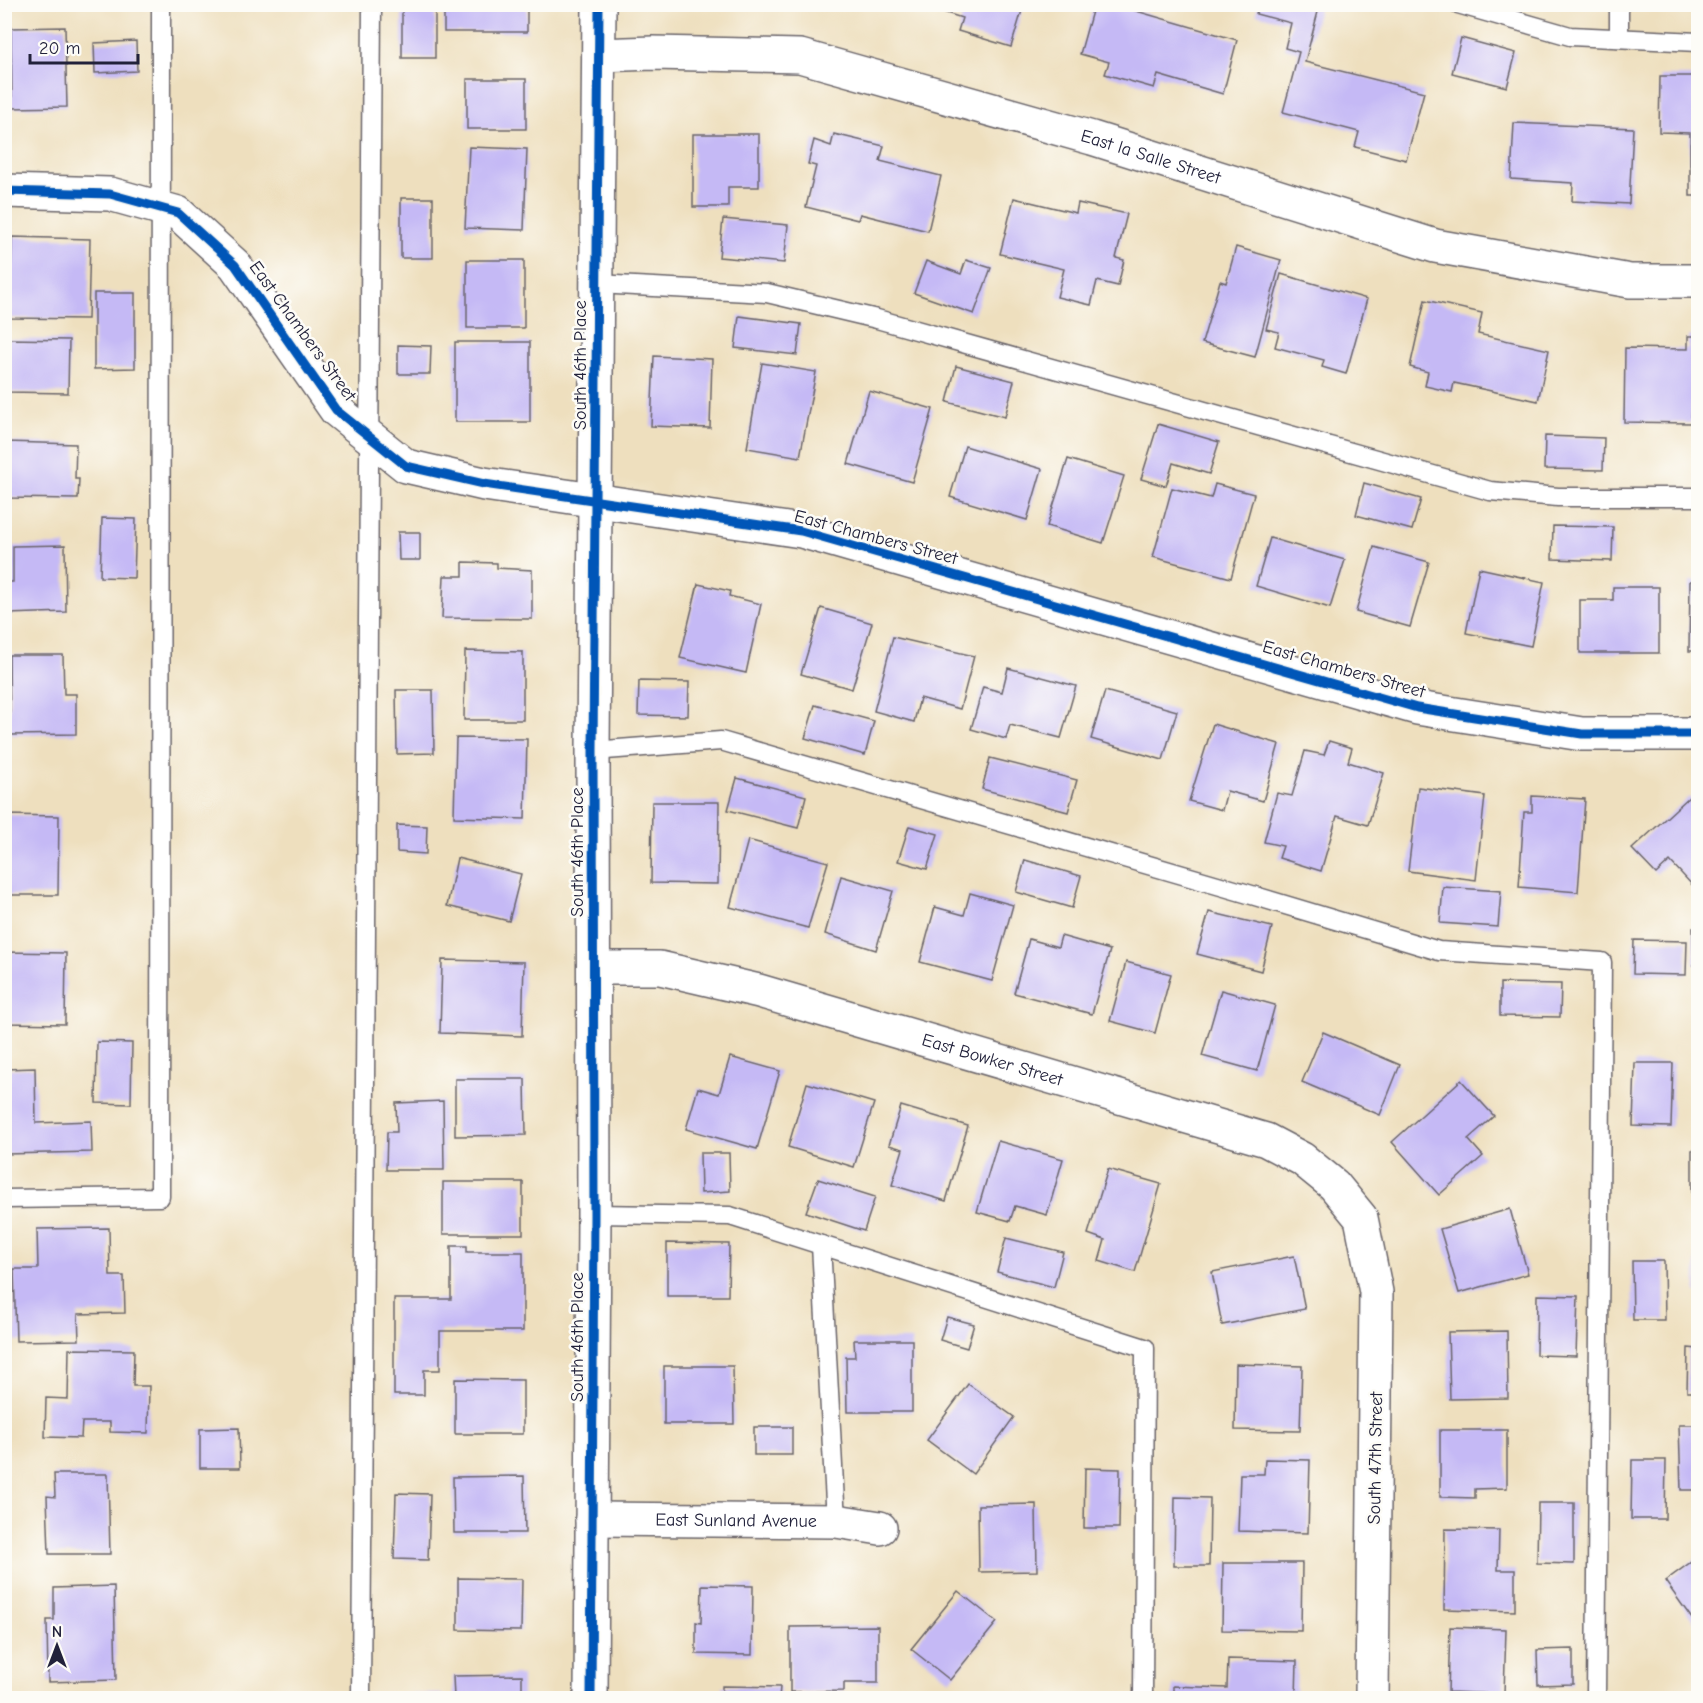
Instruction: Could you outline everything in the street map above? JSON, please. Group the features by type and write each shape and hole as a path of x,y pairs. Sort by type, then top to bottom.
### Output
{"street":[{"name":"South 46th Place","path":"591,1698 594,1214 593,750 599,4"},
{"name":"East la Salle Street","path":"598,55 653,53 800,56 1092,138 1435,246 1630,281 1698,281"},
{"name":"East Chambers Street","path":"4,191 110,194 178,213 235,265 336,410 406,466 484,484 801,531 1418,708 1582,734 1698,734"},
{"name":"East Bowker Street","path":"594,968 660,968 759,991 1266,1140 1302,1159 1334,1185 1361,1218"},
{"name":"South 47th Street","path":"1361,1218 1376,1292 1372,1698"},
{"name":"East Sunland Avenue","path":"592,1519 836,1521 880,1528"}],"lane":[{"path":"4,1199 160,1197 161,4"},
{"path":"362,1698 372,4"},
{"path":"1458,4 1570,36 1698,42"},
{"path":"1619,4 1619,38"},
{"path":"597,284 767,293 889,322 1490,491 1558,497 1698,497"},
{"path":"593,750 721,741 1439,951 1602,962 1596,1698"},
{"path":"594,1214 730,1216 1145,1348 1143,1698"},
{"path":"821,1245 836,1521"}],"building":[{"path":"402,4 435,4 435,58 402,58"},
{"path":"444,4 527,4 527,32 444,32"},
{"path":"918,4 1024,4 1011,47 958,31 962,18"},
{"path":"1094,4 1112,4 1237,40 1223,94 1158,75 1154,88 1105,74 1109,62 1080,54"},
{"path":"1258,4 1320,4 1305,62 1424,92 1406,160 1355,147 1359,132 1283,112 1299,52 1285,48 1291,23 1256,14"},
{"path":"65,27 67,107 12,108 11,28"},
{"path":"1461,38 1516,53 1507,87 1452,73"},
{"path":"136,41 137,71 95,73 94,43"},
{"path":"1660,76 1698,76 1698,196 1690,196 1690,133 1659,132"},
{"path":"467,79 526,79 526,129 467,129"},
{"path":"1514,123 1633,128 1629,204 1572,201 1573,183 1511,179"},
{"path":"693,134 759,134 759,187 728,187 728,207 693,207"},
{"path":"834,134 884,146 880,161 941,176 928,231 860,214 858,220 806,207 816,166 808,164 814,140 831,146"},
{"path":"469,147 527,149 524,230 465,228"},
{"path":"401,198 433,198 433,258 401,258"},
{"path":"1014,198 1076,213 1078,203 1127,214 1116,258 1124,260 1118,286 1097,281 1091,305 1057,297 1064,269 1000,254"},
{"path":"723,219 788,225 784,263 719,257"},
{"path":"12,237 90,239 88,319 10,318"},
{"path":"1236,247 1281,260 1255,357 1202,343 1220,281 1226,283"},
{"path":"467,260 524,260 524,328 467,328"},
{"path":"966,260 991,268 974,314 914,293 926,261 961,274"},
{"path":"1281,274 1367,299 1346,374 1322,367 1324,360 1275,347 1279,332 1266,329"},
{"path":"94,293 135,293 135,368 94,369"},
{"path":"1425,300 1482,313 1478,334 1549,350 1538,401 1454,383 1452,392 1425,386 1428,372 1410,367"},
{"path":"739,316 801,324 797,355 735,348"},
{"path":"1688,336 1698,336 1698,406 1692,406 1691,423 1624,422 1625,348 1688,349"},
{"path":"8,339 69,340 68,393 7,392"},
{"path":"455,342 530,342 530,422 455,422"},
{"path":"398,345 431,346 430,374 398,374"},
{"path":"654,356 712,359 710,428 651,426"},
{"path":"762,363 816,372 800,457 747,448"},
{"path":"956,366 1014,381 1005,417 947,402"},
{"path":"869,391 933,409 912,482 848,464"},
{"path":"1158,424 1219,442 1209,474 1173,463 1166,486 1141,479"},
{"path":"1545,436 1604,438 1603,470 1544,469"},
{"path":"6,442 76,444 75,479 79,479 78,499 5,498"},
{"path":"965,446 1042,469 1027,520 950,497"},
{"path":"1068,459 1124,476 1103,543 1047,526"},
{"path":"1364,483 1421,499 1412,530 1356,515"},
{"path":"1215,484 1254,494 1231,578 1153,557 1172,488 1211,498"},
{"path":"102,518 136,519 134,578 100,577"},
{"path":"1553,526 1613,527 1612,561 1552,559"},
{"path":"398,532 420,532 420,560 399,560"},
{"path":"1270,538 1345,560 1330,608 1256,586"},
{"path":"65,545 66,612 7,614 7,582 13,582 13,546"},
{"path":"1374,547 1429,562 1410,627 1356,612"},
{"path":"463,562 497,563 497,568 532,570 532,619 442,618 444,576 463,576"},
{"path":"1479,568 1544,582 1531,646 1466,633"},
{"path":"1690,581 1698,581 1698,651 1689,651"},
{"path":"698,584 730,591 729,596 761,604 746,673 680,658"},
{"path":"1613,587 1659,587 1659,653 1580,653 1580,600 1613,600"},
{"path":"821,608 872,623 852,689 801,674"},
{"path":"893,637 974,656 960,709 920,698 914,722 874,711"},
{"path":"465,651 523,652 523,720 464,720"},
{"path":"9,655 63,655 64,694 76,694 76,734 10,735"},
{"path":"1008,668 1076,686 1061,738 1010,725 1006,739 971,729 983,687 1002,692"},
{"path":"639,681 689,682 688,716 638,715"},
{"path":"396,690 433,690 434,753 397,754"},
{"path":"1105,691 1177,711 1163,760 1091,739"},
{"path":"815,705 874,721 865,755 805,738"},
{"path":"1213,724 1279,744 1263,801 1227,791 1222,810 1189,801"},
{"path":"456,738 527,739 525,819 454,817"},
{"path":"1329,741 1352,748 1348,762 1384,773 1368,825 1337,816 1321,871 1279,858 1283,846 1264,842 1277,793 1292,796 1305,751 1324,755"},
{"path":"990,758 1077,780 1068,812 982,789"},
{"path":"737,778 806,796 798,828 728,810"},
{"path":"1418,787 1485,796 1476,880 1408,871"},
{"path":"1532,796 1585,799 1578,892 1519,887 1524,812 1532,812"},
{"path":"1689,797 1698,807 1698,883 1694,887 1670,861 1656,874 1632,849"},
{"path":"652,802 719,802 718,884 651,883"},
{"path":"5,815 59,816 58,895 5,895"},
{"path":"397,825 427,826 426,854 397,852"},
{"path":"909,826 938,834 927,869 898,861"},
{"path":"748,840 828,862 808,928 730,907"},
{"path":"457,858 521,874 509,921 447,906"},
{"path":"1025,860 1081,876 1072,908 1016,892"},
{"path":"841,876 893,891 876,950 825,934"},
{"path":"1443,887 1501,891 1498,927 1440,923"},
{"path":"970,893 1013,905 992,981 920,962 935,907 964,915"},
{"path":"1209,912 1272,927 1261,971 1197,954"},
{"path":"1693,928 1698,928 1698,964 1694,965"},
{"path":"1061,936 1110,950 1092,1014 1014,993 1029,939 1058,947"},
{"path":"1634,940 1687,941 1686,975 1633,974"},
{"path":"4,952 66,953 65,1024 4,1023"},
{"path":"442,960 524,962 522,1036 440,1033"},
{"path":"1126,962 1171,974 1155,1033 1110,1021"},
{"path":"1500,983 1561,984 1560,1017 1500,1016"},
{"path":"1221,990 1275,1005 1257,1071 1202,1056"},
{"path":"1323,1032 1400,1065 1380,1115 1302,1082"},
{"path":"97,1042 132,1043 131,1104 96,1103"},
{"path":"730,1057 780,1071 757,1149 686,1129 698,1088 719,1094"},
{"path":"1635,1063 1673,1063 1671,1127 1633,1126"},
{"path":"35,1068 36,1123 91,1121 92,1152 5,1154 5,1069"},
{"path":"455,1079 525,1079 526,1135 455,1136"},
{"path":"1461,1080 1494,1116 1468,1139 1483,1156 1439,1195 1392,1142"},
{"path":"807,1083 874,1103 854,1167 788,1147"},
{"path":"443,1101 444,1170 386,1170 387,1132 397,1132 396,1103"},
{"path":"901,1106 968,1126 946,1201 892,1185 903,1149 889,1145"},
{"path":"998,1141 1063,1159 1047,1215 1015,1206 1010,1221 977,1212"},
{"path":"1692,1150 1698,1150 1698,1194 1692,1194"},
{"path":"700,1153 729,1153 730,1191 701,1193"},
{"path":"1108,1169 1161,1184 1135,1272 1099,1261 1105,1240 1088,1234"},
{"path":"818,1179 875,1197 864,1231 806,1212"},
{"path":"443,1182 523,1182 523,1234 443,1234"},
{"path":"1510,1209 1528,1274 1459,1293 1440,1229"},
{"path":"1696,1226 1698,1226 1698,1293 1696,1293"},
{"path":"109,1228 110,1276 124,1276 125,1313 78,1314 79,1340 16,1341 14,1269 38,1269 37,1229"},
{"path":"1006,1238 1063,1252 1054,1287 997,1272"},
{"path":"667,1243 729,1244 728,1296 667,1296"},
{"path":"451,1246 467,1246 467,1252 523,1252 523,1331 440,1331 440,1370 424,1370 424,1395 394,1395 394,1299 451,1299"},
{"path":"1294,1256 1305,1309 1222,1325 1212,1272"},
{"path":"1632,1261 1664,1261 1665,1320 1633,1320"},
{"path":"1537,1295 1578,1296 1576,1356 1536,1355"},
{"path":"947,1317 974,1324 967,1348 940,1340"},
{"path":"1507,1331 1508,1398 1450,1399 1448,1332"},
{"path":"854,1340 912,1340 912,1412 847,1412 846,1357 855,1357"},
{"path":"1688,1348 1698,1349 1698,1392 1687,1392"},
{"path":"69,1349 134,1350 133,1386 149,1386 148,1433 110,1432 110,1422 82,1422 81,1438 45,1437 46,1398 68,1399"},
{"path":"1236,1364 1302,1366 1300,1431 1235,1430"},
{"path":"664,1366 733,1366 734,1424 664,1424"},
{"path":"455,1379 523,1380 523,1434 455,1434"},
{"path":"968,1384 1014,1417 973,1474 927,1440"},
{"path":"1679,1425 1698,1425 1698,1490 1681,1490"},
{"path":"754,1427 792,1427 792,1455 754,1455"},
{"path":"239,1428 240,1468 200,1468 200,1429"},
{"path":"1440,1430 1507,1430 1507,1488 1475,1489 1475,1498 1440,1497"},
{"path":"1265,1459 1310,1460 1308,1533 1238,1531 1240,1474 1264,1474"},
{"path":"1632,1460 1666,1460 1665,1519 1631,1519"},
{"path":"1085,1468 1120,1469 1119,1528 1084,1528"},
{"path":"54,1474 108,1474 110,1554 49,1554 47,1496 55,1497"},
{"path":"524,1476 525,1533 454,1533 453,1477"},
{"path":"396,1493 430,1494 428,1560 394,1559"},
{"path":"1175,1497 1210,1498 1209,1566 1174,1566"},
{"path":"1538,1503 1574,1503 1574,1564 1537,1563"},
{"path":"1036,1504 1037,1571 979,1572 978,1505"},
{"path":"1445,1529 1499,1530 1498,1570 1515,1570 1515,1611 1444,1609"},
{"path":"1698,1557 1698,1620 1695,1623 1665,1581"},
{"path":"1223,1563 1302,1563 1301,1631 1222,1630"},
{"path":"458,1578 522,1579 521,1631 458,1630"},
{"path":"702,1585 753,1586 752,1655 696,1654 696,1622 701,1623"},
{"path":"114,1586 116,1680 48,1682 47,1620 54,1620 54,1588"},
{"path":"958,1591 997,1622 950,1680 911,1649"},
{"path":"878,1626 878,1683 844,1683 844,1691 790,1692 790,1627"},
{"path":"1450,1627 1506,1629 1504,1694 1448,1692"},
{"path":"1573,1649 1573,1684 1538,1685 1537,1650"},
{"path":"1228,1659 1297,1661 1296,1698 1173,1698 1173,1686 1227,1688"},
{"path":"522,1675 522,1698 454,1698 453,1676"},
{"path":"722,1686 780,1687 779,1698 722,1698"},
{"path":"392,1694 442,1694 442,1698 392,1698"}],"cycle path":[{"path":"591,1698 594,1214 593,751 599,4"},
{"path":"4,191 110,194 178,213 235,265 336,410 406,466 484,484 801,531 1417,708 1582,734 1698,734"}]}
